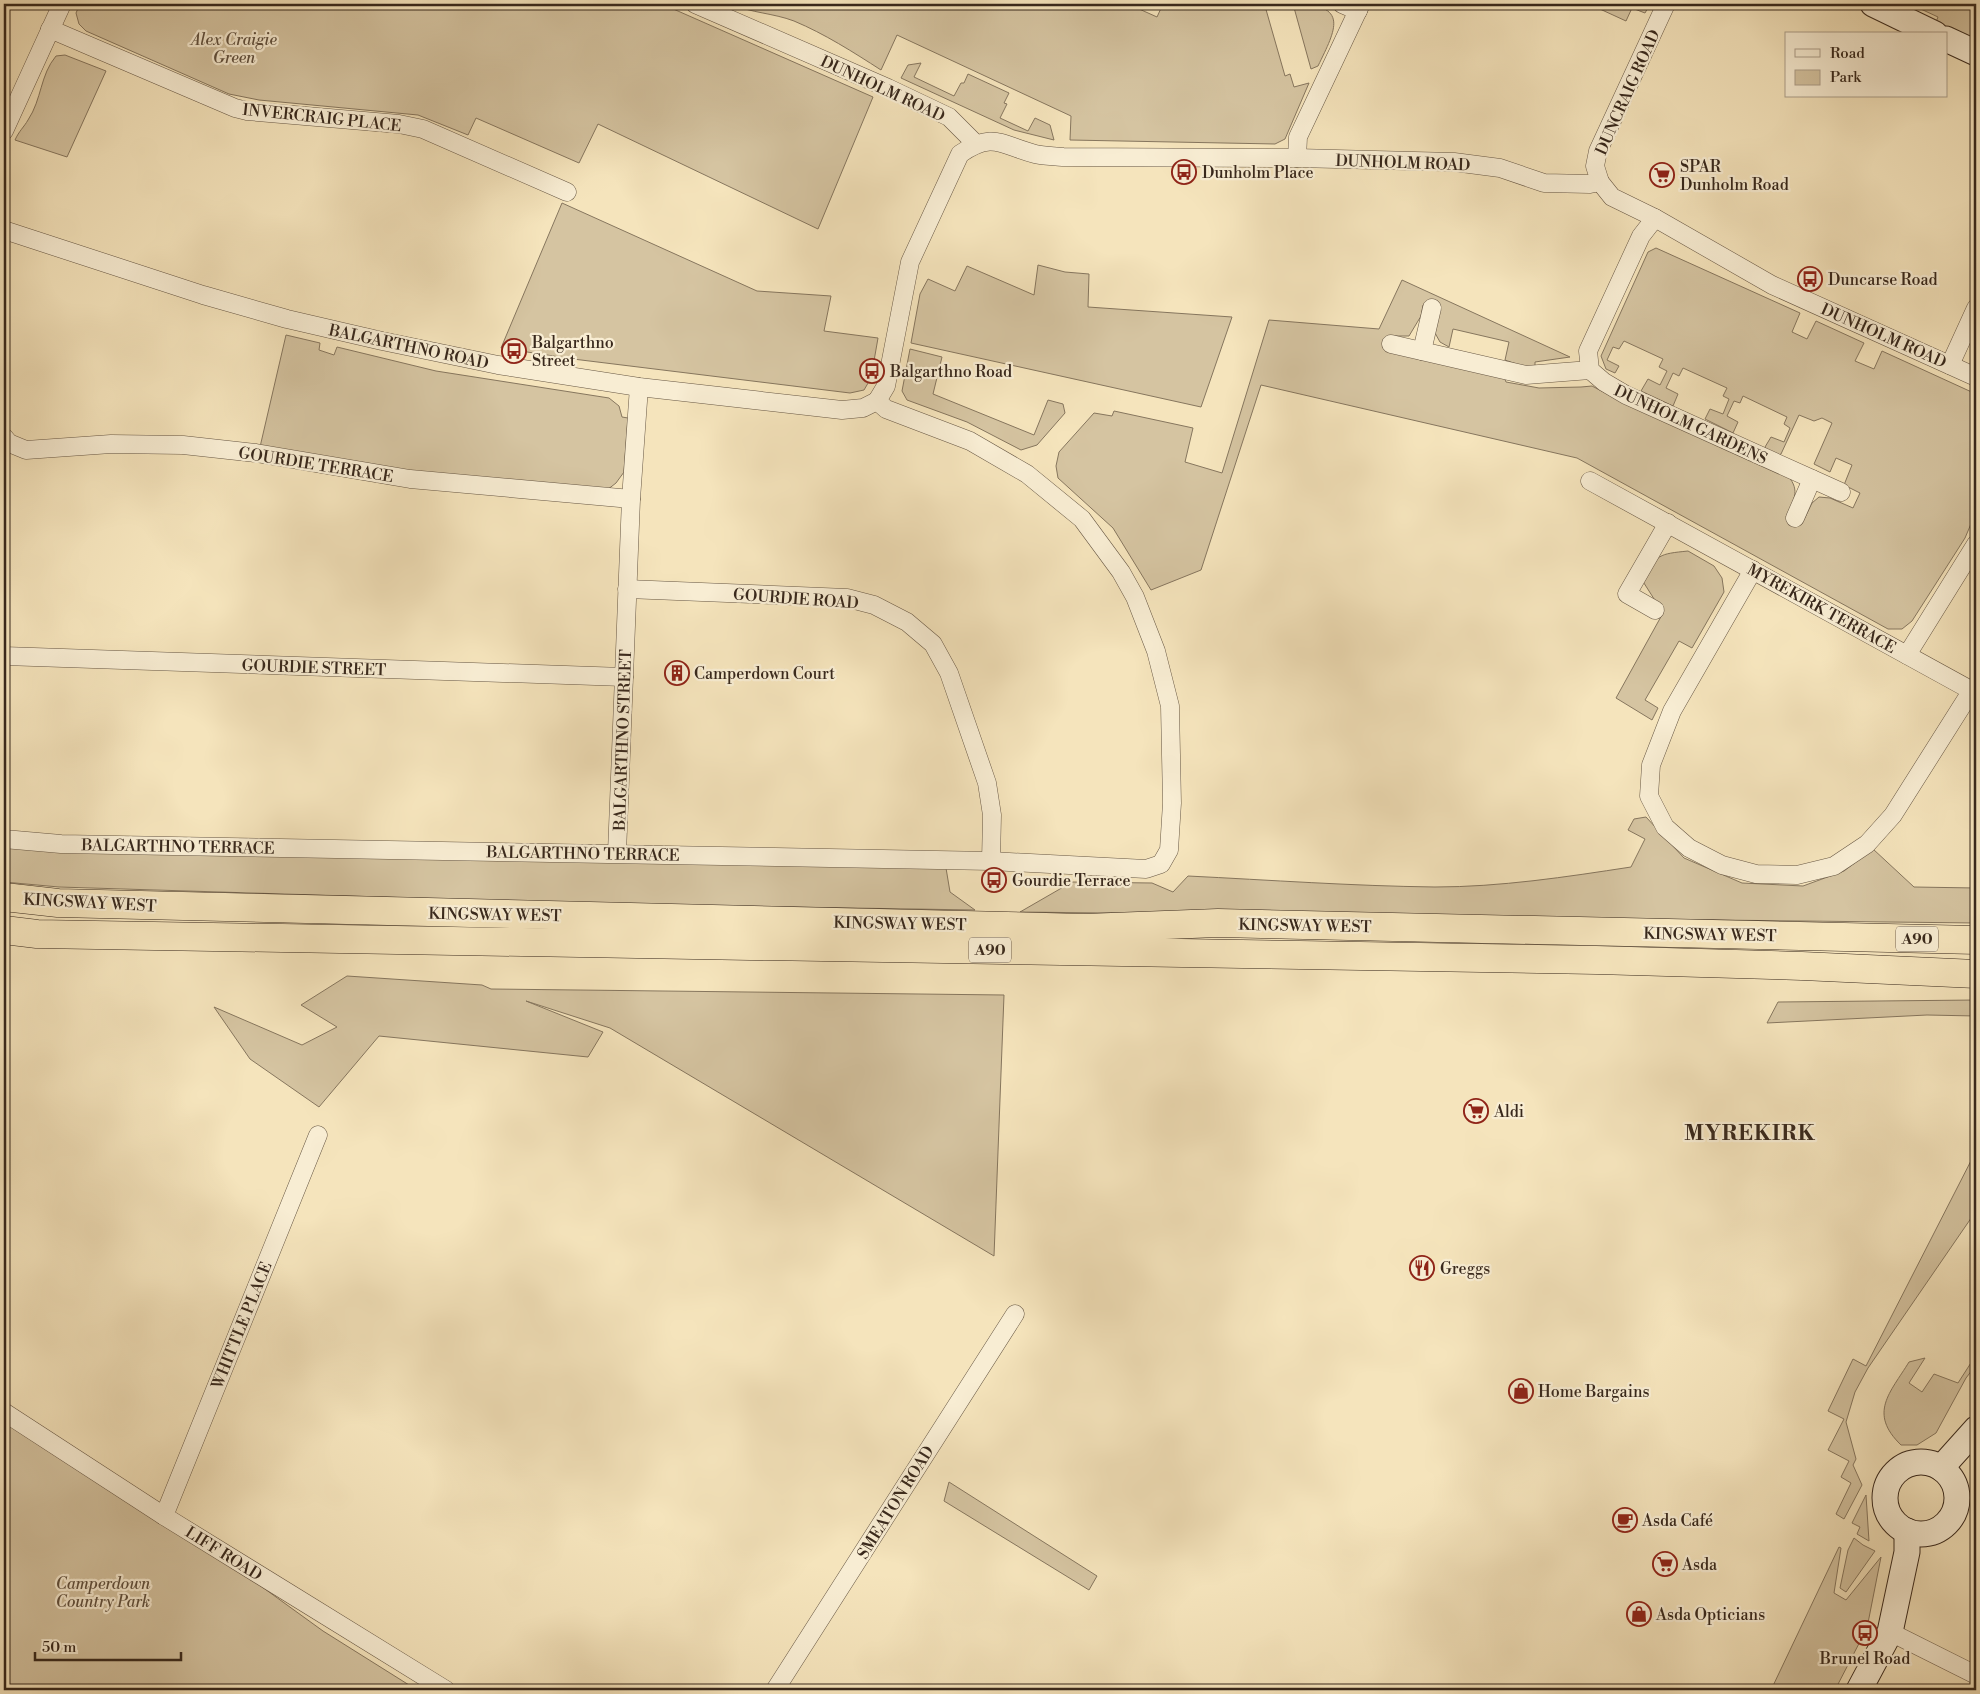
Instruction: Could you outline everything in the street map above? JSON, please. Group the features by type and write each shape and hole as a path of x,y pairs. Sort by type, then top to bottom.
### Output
{"highway":[{"name":"KINGSWAY WEST","path":"4,897 58,903 1085,928 1218,923 1976,940"},
{"name":"KINGSWAY WEST","path":"4,930 36,934 1596,960 1976,974"}],"street":[{"path":"4,131 62,4"},
{"name":"DUNHOLM ROAD","path":"696,4 888,88 949,117 975,143 996,140 1036,154 1063,157 1297,158 1454,162 1500,168 1544,183 1590,184 1600,182 1612,197 1655,218 1772,285 1976,377"},
{"name":"DUNCRAIG ROAD","path":"1600,182 1595,166 1598,151 1666,4"},
{"path":"1873,4 1931,32"},
{"path":"1297,158 1298,138 1354,6"},
{"name":"INVERCRAIG PLACE","path":"50,29 235,108 247,111 399,124 423,129 567,192"},
{"path":"1948,40 1976,53"},
{"path":"877,401 886,386 910,262 960,154 975,143"},
{"path":"1391,344 1526,375 1590,370 1588,351 1641,236 1655,218"},
{"name":"BALGARTHNO ROAD","path":"4,230 203,296 287,319 498,364 639,387 842,410 863,408 877,401"},
{"path":"1422,351 1432,308"},
{"path":"1950,364 1976,308"},
{"name":"DUNHOLM GARDENS","path":"1590,370 1604,382 1626,395 1841,492"},
{"name":"BALGARTHNO STREET","path":"617,853 631,500 639,387"},
{"name":"BALGARTHNO TERRACE","path":"4,839 61,844 991,861 1146,869 1161,864 1169,850 1171,812 1170,706 1156,651 1135,597 1121,572 1082,519 1026,474 970,441 886,409 877,401"},
{"name":"GOURDIE TERRACE","path":"4,437 9,443 26,450 111,444 183,446 256,453 410,479 631,500"},
{"path":"1795,518 1812,479"},
{"name":"MYREKIRK TERRACE","path":"1590,480 1974,692"},
{"path":"1655,610 1627,594 1668,523"},
{"path":"1907,655 1976,544"},
{"path":"1753,570 1672,711 1651,765 1649,796 1665,827 1689,848 1722,865 1756,874 1797,875 1834,866 1867,844 1893,815 1974,692"},
{"name":"GOURDIE ROAD","path":"628,589 847,598 874,605 907,622 933,644 949,673 987,783 992,815 991,861"},
{"name":"GOURDIE STREET","path":"4,656 624,677"},
{"name":"WHITTLE PLACE","path":"164,1516 318,1135"},
{"name":"SMEATON ROAD","path":"775,1690 1015,1314"},
{"name":"LIFF ROAD","path":"4,1412 164,1516 446,1690"},
{"path":"1941,1468 1976,1429"},
{"path":"1918,1462 1930,1463 1941,1468 1952,1479 1957,1494 1953,1514 1945,1525 1933,1532 1920,1534 1907,1531 1896,1524 1889,1515 1885,1498 1888,1481 1896,1471 1906,1464 1918,1462"},
{"path":"1859,1690 1890,1632 1907,1552 1907,1531"},
{"path":"1890,1632 1976,1675"}],"green space":[{"name":"Alex Craigie Green","path":"80,4 662,4 873,97 818,229 598,124 579,163 476,118 468,135 418,115 259,100 229,94 86,31 79,24 76,13"},
{"path":"731,4 1128,4 1157,17 1163,4 1269,4 1265,6 1285,76 1290,74 1294,87 1309,83 1285,139 1275,144 1070,140 1071,116 897,35 881,70 828,37 794,21"},
{"path":"1293,4 1323,8 1331,14 1334,21 1330,41 1318,66 1311,69"},
{"path":"1589,4 1650,4 1645,13 1632,8 1626,21"},
{"path":"1910,4 1976,4 1976,53 1948,40 1948,32 1932,32 1938,17"},
{"path":"65,55 106,71 67,157 15,140 33,112 51,63 56,56"},
{"path":"921,63 914,77 954,96 968,74 1009,93 1004,103 1007,104 1000,118 1028,131 1035,118 1050,125 1054,140 1014,130 901,78 908,65"},
{"path":"562,203 757,291 831,296 824,331 878,338 871,378 864,390 850,393 573,359 501,348"},
{"path":"1656,248 1800,313 1792,332 1807,339 1816,321 1864,343 1855,361 1874,369 1882,351 1976,394 1976,512 1965,538 1912,621 1902,629 1888,629 1577,458 1261,385 1201,570 1151,590 1113,528 1058,478 1056,466 1059,452 1094,413 1112,416 1114,411 1193,428 1185,462 1222,473 1269,320 1379,329 1402,280 1570,357 1535,362 1535,367 1522,366 1505,360 1509,342 1453,329 1449,347 1440,342 1435,333 1440,309 1423,305 1421,316 1409,336 1393,336 1504,377 1506,382 1539,388 1592,386 1788,476 1792,481 1795,491 1786,517 1802,524 1812,503 1819,497 1830,498 1853,508 1860,493 1844,485 1852,465 1836,458 1830,472 1814,464 1832,423 1822,418 1814,421 1799,415 1781,454 1776,456 1768,452 1765,447 1771,437 1784,442 1790,428 1784,424 1787,417 1743,396 1740,403 1734,401 1727,416 1738,422 1733,433 1705,419 1710,409 1723,414 1729,399 1723,396 1727,388 1683,368 1679,376 1673,373 1666,388 1678,394 1673,406 1641,391 1648,379 1660,385 1667,371 1659,367 1663,359 1624,341 1619,349 1613,347 1607,360 1619,366 1615,373 1606,369 1601,356 1648,252"},
{"path":"1038,265 1065,272 1089,274 1088,307 1232,317 1201,407 911,343 920,294 928,279 955,291 967,266 1034,295"},
{"path":"286,335 320,343 319,350 334,355 337,347 436,371 609,398 619,406 622,417 628,418 624,472 616,483 607,490 412,472 260,447"},
{"path":"910,349 942,357 933,394 1034,435 1048,400 1063,404 1065,413 1037,445 1021,450 967,422 907,400 902,391"},
{"path":"1688,551 1714,566 1722,578 1724,592 1692,648 1679,641 1645,700 1658,708 1652,720 1616,698 1663,613 1642,580 1651,565 1660,557 1671,553"},
{"path":"1646,817 1684,858 1742,883 1803,886 1844,871 1873,849 1914,887 1976,888 1976,923 1020,912 1072,882 1152,883 1173,892 1188,876 1459,887 1533,881 1607,871 1631,867 1645,839 1628,830 1634,819"},
{"path":"4,847 946,868 950,892 975,910 606,904 59,887 4,882"},
{"path":"347,976 482,985 491,989 1004,995 994,1256 610,1028 526,1001 603,1032 588,1057 379,1036 319,1107 250,1059 214,1007 302,1045 337,1027 301,1005"},
{"path":"1976,1000 1976,1016 1927,1015 1767,1023 1778,1002"},
{"path":"1976,1151 1976,1211 1868,1368 1855,1392 1846,1422 1856,1459 1853,1465 1862,1485 1844,1519 1836,1514 1851,1483 1841,1477 1849,1461 1828,1450 1844,1419 1828,1411 1853,1359 1866,1366"},
{"path":"1976,1355 1976,1365 1966,1378 1936,1433 1917,1445 1901,1445 1891,1434 1884,1413 1889,1393 1909,1362 1925,1358 1909,1383 1922,1392 1934,1374 1958,1383"},
{"name":"Camperdown Country Park","path":"4,1419 164,1516 323,1631 417,1690 4,1690"},
{"path":"949,1482 1097,1576 1089,1590 944,1501"},
{"path":"1866,1495 1869,1541 1857,1534 1860,1527 1852,1523"},
{"path":"1854,1538 1875,1551 1846,1592 1840,1588 1848,1550"},
{"path":"1839,1547 1841,1548 1834,1593 1846,1600 1881,1557 1867,1628 1835,1690 1771,1690"}],"place":[{"name":"Dunholm Place","path":"1184,172"},
{"name":"SPAR Dunholm Road","path":"1662,175"},
{"name":"Duncarse Road","path":"1810,279"},
{"name":"Balgarthno Street","path":"514,351"},
{"name":"Balgarthno Road","path":"872,371"},
{"name":"Camperdown Court","path":"677,673"},
{"name":"Gourdie Terrace","path":"994,880"},
{"name":"Aldi","path":"1476,1111"},
{"name":"Greggs","path":"1422,1268"},
{"name":"Home Bargains","path":"1521,1391"},
{"name":"Asda Café","path":"1625,1520"},
{"name":"Asda","path":"1665,1564"},
{"name":"Asda Opticians","path":"1639,1614"},
{"name":"Brunel Road","path":"1865,1633"}],"district":[{"name":"MYREKIRK","path":"1750,1133"}]}
